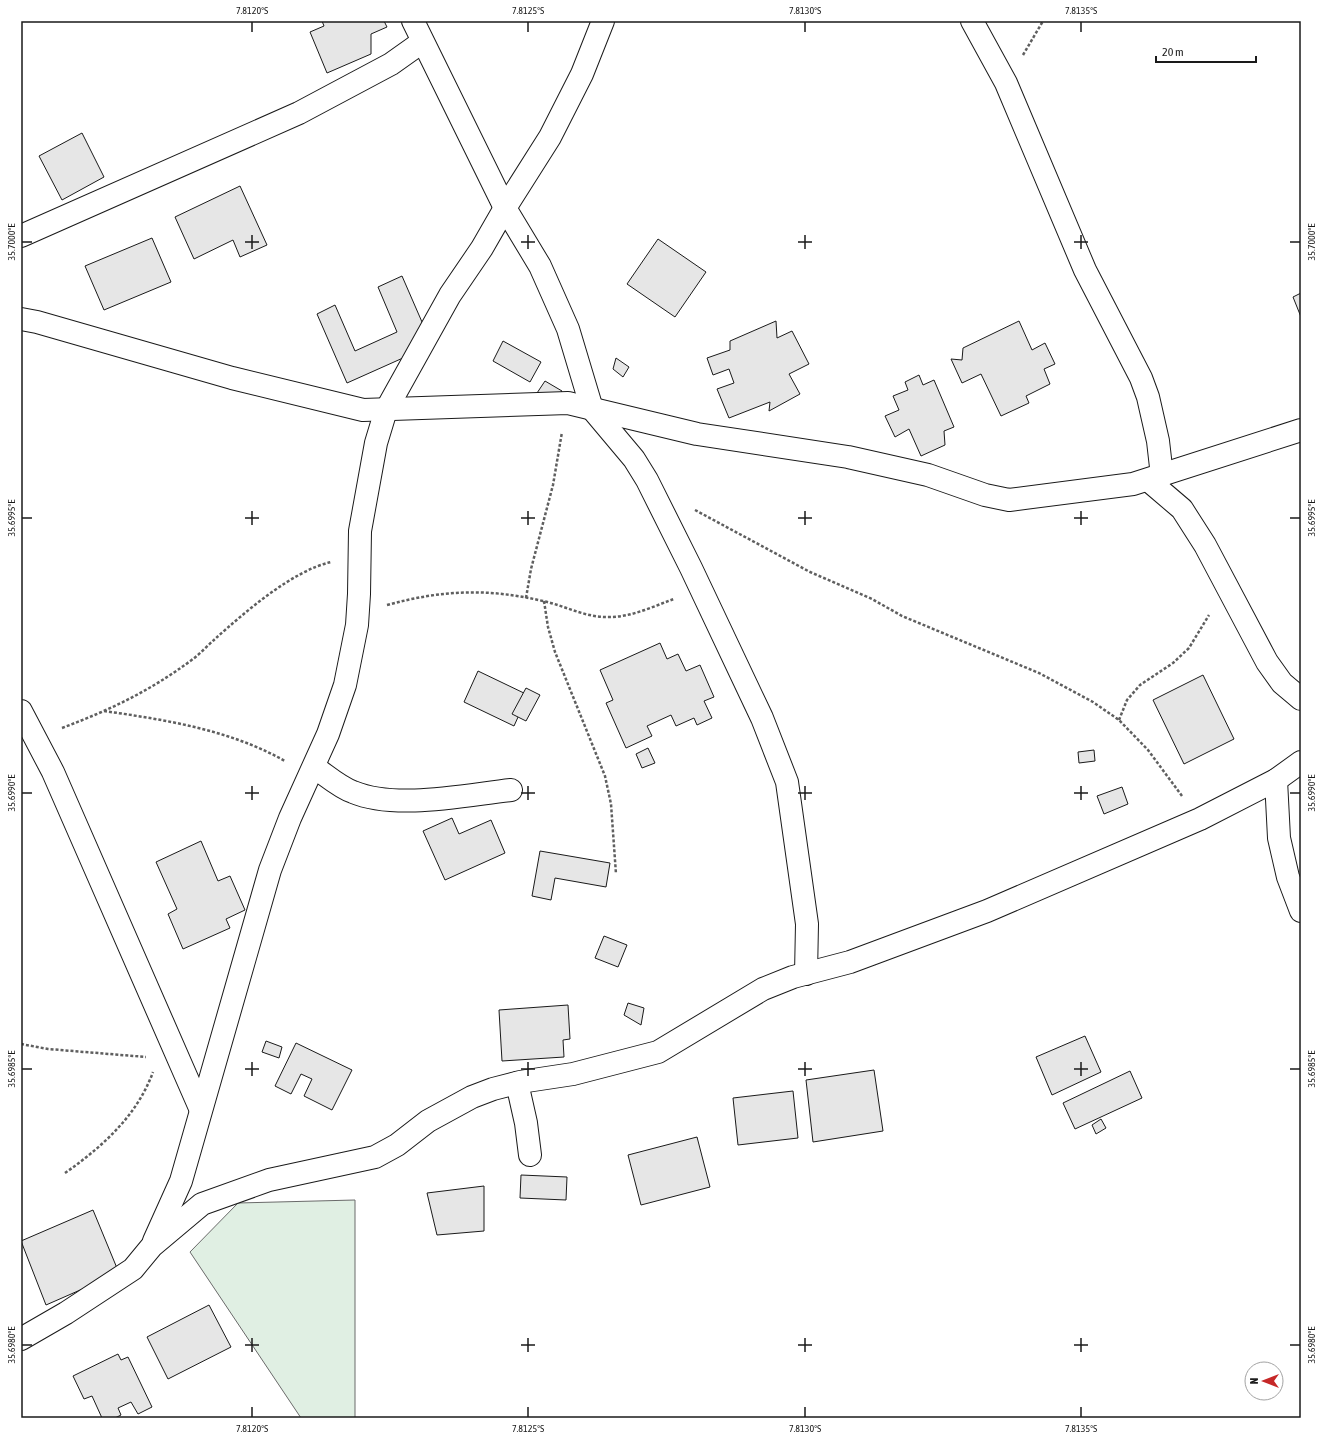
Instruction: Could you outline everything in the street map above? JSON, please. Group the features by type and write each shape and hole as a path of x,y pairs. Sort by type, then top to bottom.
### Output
{"street":[{"path":"413,21 505,208 540,266 565,322 592,408 630,454 647,480 762,718 787,782 807,924 806,974"},
{"path":"152,1246 181,1181 200,1108 223,1038 270,870 290,818 335,716 345,685 353,652 357,618 360,531 374,457 386,410 450,295 482,248 553,131 582,74 603,21"},
{"path":"972,21 1006,83 1085,270 1141,378 1148,398 1158,440 1155,478 1182,509 1205,545 1228,591 1267,662 1282,683 1301,699"},
{"path":"21,236 299,114 391,64 422,42"},
{"path":"21,319 37,322 247,381 363,410 568,403 697,434 848,456 928,475 985,495 1009,500 1101,488 1155,478 1264,440 1301,430"},
{"path":"21,711 54,772 168,1057 200,1108"},
{"path":"21,1340 66,1314 133,1269 152,1246 202,1204 269,1180 375,1157 397,1145 428,1121 472,1097 493,1089 517,1083 573,1074 658,1052 764,989 793,977 850,962 987,912 1200,819 1276,780 1301,762"},
{"path":"312,771 353,792 396,801 445,799 511,790"},
{"path":"1276,780 1279,838 1288,877 1301,911"},
{"path":"517,1083 526,1123 530,1155"}],"path":[{"path":"1006,83 1043,21"},
{"path":"526,598 531,569 553,485 568,403"},
{"path":"691,507 810,572 872,599 902,616 1039,673 1092,702 1118,720 1148,750 1200,819"},
{"path":"35,738 123,704 159,684 195,658 258,604 291,580 324,564 360,555"},
{"path":"357,618 385,606 434,594 454,592 505,594 544,601 591,617 612,618 638,612 701,590"},
{"path":"1118,720 1127,700 1140,685 1173,663 1189,648 1212,610 1228,591"},
{"path":"544,601 548,628 555,652 605,776 611,804 616,874"},
{"path":"104,711 168,721 218,733 254,746 312,771"},
{"path":"21,1044 55,1050 168,1057"},
{"path":"65,1173 88,1156 119,1128 168,1057"}],"green space":[{"path":"355,1200 355,1418 301,1418 190,1252 238,1203"}],"building":[{"path":"322,21 384,21 387,27 371,34 371,54 327,73 310,32 324,26"},
{"path":"82,133 104,177 62,200 39,156"},
{"path":"240,186 267,245 240,257 233,240 194,259 175,217"},
{"path":"152,238 171,282 104,310 85,266"},
{"path":"658,239 706,272 675,317 627,284"},
{"path":"402,276 432,345 347,383 317,314 335,305 355,351 397,332 378,287"},
{"path":"1301,293 1301,317 1293,297"},
{"path":"776,321 777,338 792,331 809,364 789,374 800,394 769,411 770,402 729,418 717,389 734,383 729,369 713,375 707,358 730,350 730,341"},
{"path":"1019,321 1032,350 1045,343 1055,364 1044,369 1050,384 1026,396 1029,403 1001,416 981,374 962,383 951,359 962,360 963,348"},
{"path":"503,341 541,362 530,382 493,361"},
{"path":"616,358 629,367 623,377 613,369"},
{"path":"919,375 923,385 934,380 954,427 944,431 945,445 921,456 909,429 895,437 885,416 899,410 893,396 908,390 905,382"},
{"path":"545,381 562,391 554,404 537,393"},
{"path":"660,643 667,659 678,654 686,671 700,665 714,697 704,701 712,718 697,725 694,718 676,726 671,715 647,726 652,736 626,748 606,703 613,700 600,670"},
{"path":"478,671 528,695 514,726 464,702"},
{"path":"1203,675 1234,739 1184,764 1153,700"},
{"path":"526,688 540,695 526,721 512,714"},
{"path":"648,748 655,763 642,768 636,754"},
{"path":"1094,750 1095,761 1079,763 1078,752"},
{"path":"1122,787 1128,804 1104,814 1097,796"},
{"path":"452,818 459,834 491,820 505,853 445,880 423,831"},
{"path":"201,841 218,881 230,876 245,910 226,919 230,928 183,949 168,914 177,909 156,862"},
{"path":"540,851 610,863 606,887 555,878 551,900 532,896"},
{"path":"604,936 627,945 618,967 595,958"},
{"path":"628,1003 644,1008 641,1025 624,1015"},
{"path":"568,1005 570,1039 563,1040 564,1057 502,1061 499,1010"},
{"path":"1085,1036 1101,1072 1052,1095 1036,1057"},
{"path":"266,1041 282,1047 279,1058 262,1052"},
{"path":"296,1043 352,1070 332,1110 304,1096 312,1079 301,1074 291,1094 275,1086"},
{"path":"874,1070 883,1131 813,1142 806,1080"},
{"path":"1130,1071 1142,1098 1075,1129 1063,1103"},
{"path":"793,1091 798,1138 738,1145 733,1098"},
{"path":"1101,1119 1106,1128 1096,1134 1092,1125"},
{"path":"697,1137 710,1187 641,1205 628,1155"},
{"path":"521,1175 567,1177 566,1200 520,1198"},
{"path":"484,1186 484,1231 437,1235 427,1193"},
{"path":"93,1210 119,1273 46,1305 21,1241"},
{"path":"209,1305 231,1347 168,1379 147,1337"},
{"path":"118,1354 121,1360 128,1357 152,1407 138,1414 131,1402 118,1408 121,1415 115,1418 102,1418 92,1396 84,1399 73,1376"}]}
